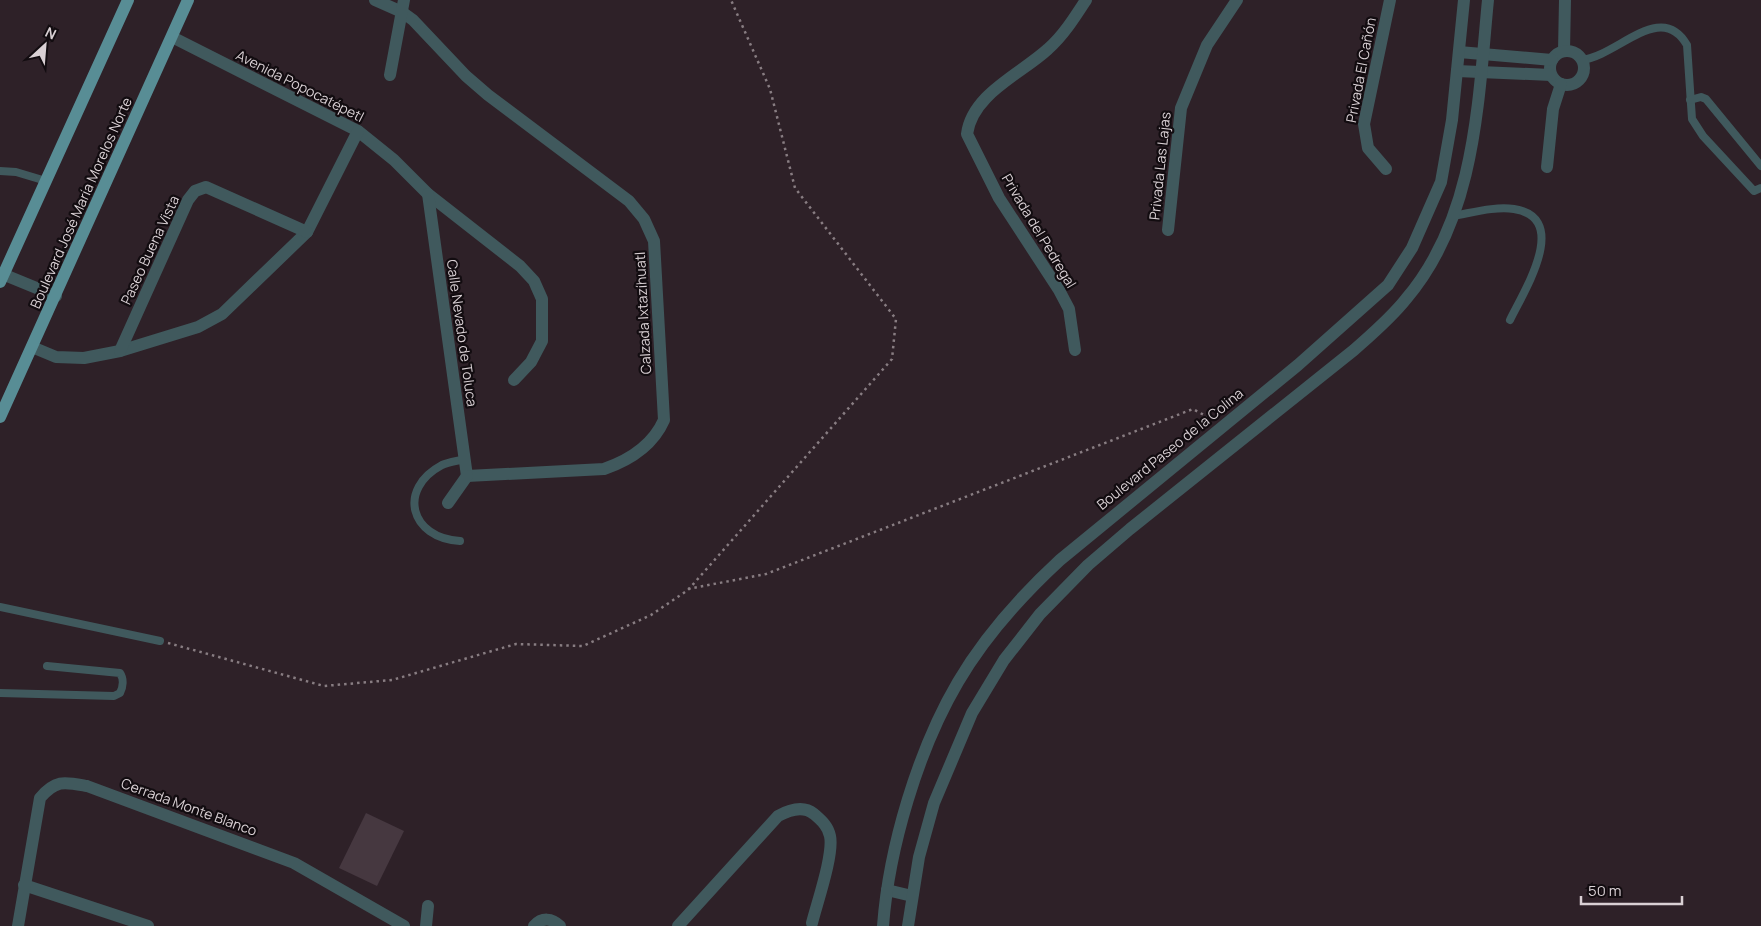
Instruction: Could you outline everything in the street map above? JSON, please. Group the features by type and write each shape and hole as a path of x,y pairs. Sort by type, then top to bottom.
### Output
{"main road":[{"path":"1,276 128,0"},
{"name":"Boulevard José María Morelos Norte","path":"0,417 188,0"}],"street":[{"name":"Calzada Ixtazíhuatl","path":"375,0 403,6 413,20 466,76 488,95 629,201 644,219 654,241 664,420 658,432 648,444 622,463 604,468 467,476"},
{"name":"Privada del Pedregal","path":"1075,350 1069,309 1059,290 999,198 968,134 969,123 976,110 989,96 1050,48 1086,0"},
{"name":"Privada Las Lajas","path":"1168,230 1181,108 1207,45 1237,0"},
{"name":"Privada El Cañón","path":"1386,169 1368,148 1364,124 1390,0"},
{"name":"Boulevard Paseo de la Colina","path":"883,926 891,863 912,787 939,720 958,682 1002,619 1033,585 1060,560 1325,342 1388,285 1398,270 1424,224 1441,182 1457,71 1464,0"},
{"path":"908,926 926,828 969,720 985,688 1040,614 1076,577 1130,529 1293,400 1388,319 1407,298 1430,264 1461,194 1471,157 1488,0"},
{"path":"1564,51 1565,0"},
{"path":"390,75 403,6"},
{"name":"Avenida Popocatépetl","path":"172,37 358,131 394,160 428,194 520,266 534,281 542,299 542,341 531,362 514,380"},
{"path":"1457,71 1552,75 1562,84 1572,85 1580,79 1584,70 1582,60 1574,53 1564,51 1552,60 1459,52"},
{"path":"1552,60 1552,75"},
{"path":"1547,168 1553,109 1562,84"},
{"path":"32,347 56,356 84,358 120,351 198,327 222,314 307,232 358,131"},
{"name":"Paseo Buena Vista","path":"120,351 188,200 195,191 206,187 307,232"},
{"name":"Calle Nevado de Toluca","path":"428,194 467,476"},
{"path":"1,276 56,296"},
{"path":"448,504 467,476"},
{"name":"Cerrada Monte Blanco","path":"18,926 40,798 49,787 63,782 87,786 294,863 404,926"},
{"path":"678,926 688,920 778,816 792,809 810,811 825,824 830,836 830,851 812,923"},
{"path":"24,884 148,926"},
{"path":"887,890 912,896"},
{"path":"426,926 428,906"},
{"path":"534,926 542,920 548,919 560,926"}],"lane":[{"path":"1582,60 1603,55 1647,29 1660,26 1670,28 1682,35 1688,45 1692,119 1703,136 1754,191 1761,188"},
{"path":"1690,100 1701,97 1706,99 1761,166"},
{"path":"0,171 16,172 46,181"},
{"path":"1452,216 1512,209 1532,214 1540,224 1542,238 1535,270 1510,320"},
{"path":"460,541 439,537 423,528 416,518 414,502 422,482 434,470 444,464 465,459"},
{"path":"0,607 160,641"},
{"path":"0,693 114,696 120,694 123,689 123,677 120,673 47,666"}],"path":[{"path":"688,590 766,574 1192,409 1223,426"}],"building":[{"path":"366,813 404,831 377,886 339,868"}]}
